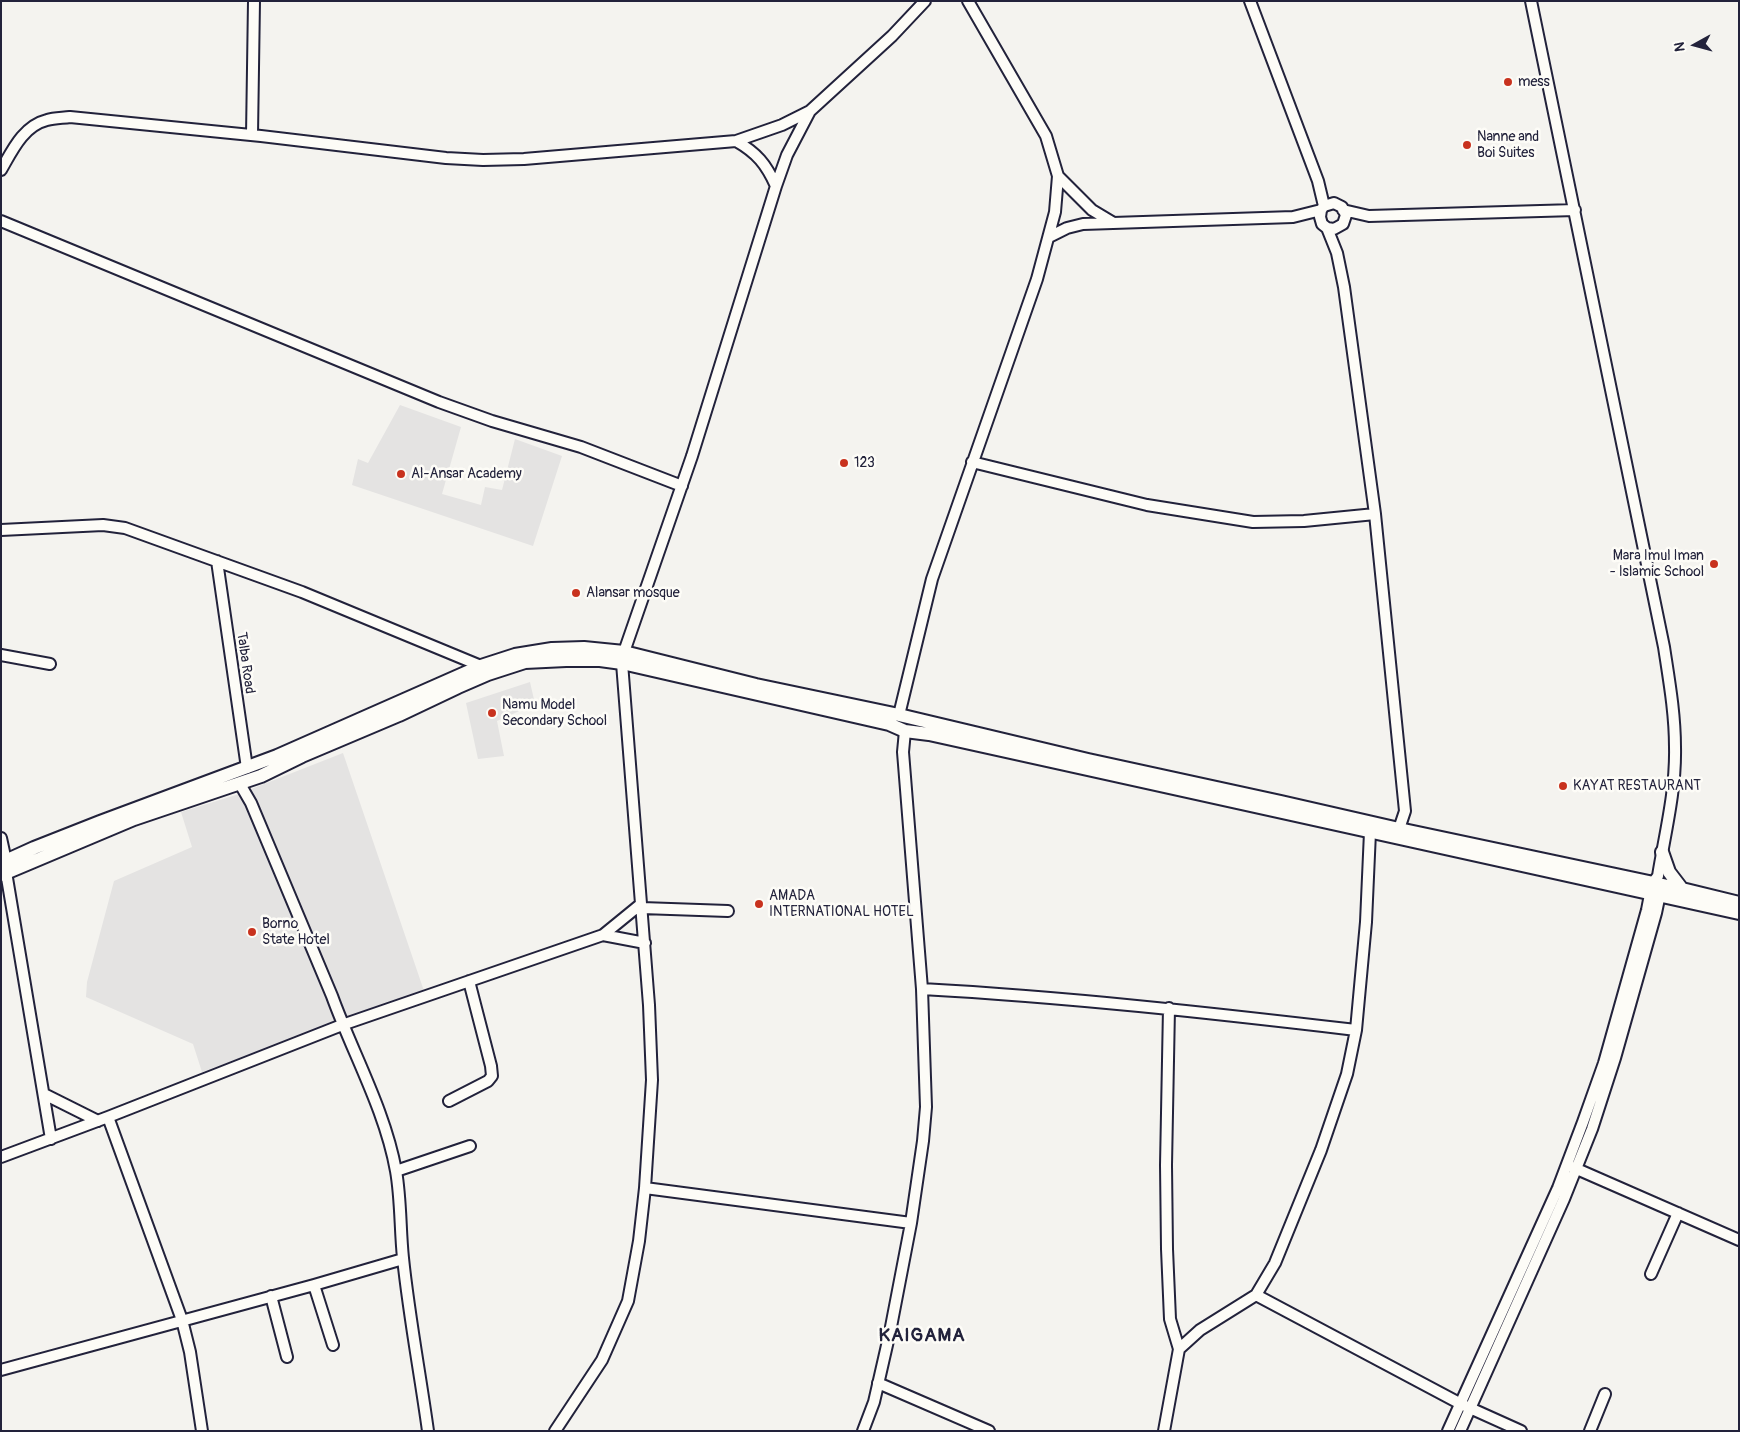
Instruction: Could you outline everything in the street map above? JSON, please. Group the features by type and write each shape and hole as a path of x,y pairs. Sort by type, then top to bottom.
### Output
{"main road":[{"path":"4,868 34,848 286,753 480,666 515,655 552,649 584,648 889,724 905,731 929,734 1370,832 1656,887 1682,889 1739,903"},
{"path":"4,868 134,819 260,776 488,674 525,662 623,658 899,715 1088,760 1656,887 1739,913"},
{"path":"1662,852 1665,863 1682,889"}],"street":[{"path":"252,135 254,1"},
{"path":"1,170 27,130 46,120 70,117 252,135 446,158 483,160 534,159 736,141 782,125 810,112 892,36 925,1"},
{"path":"899,715 932,579 1037,279 1055,212 1058,176 1046,136 968,1"},
{"path":"1250,1 1318,182 1331,207 1346,215 1341,226 1337,253"},
{"path":"1460,1431 1466,1406 1506,1306 1572,1166 1604,1064 1647,910 1656,887 1670,817 1676,747 1672,700 1664,647 1531,1"},
{"path":"555,1431 602,1360 628,1301 639,1241 645,1188 652,1080 645,943 631,792 623,658 682,486 776,186 787,155 810,112"},
{"path":"736,141 751,150 767,166 776,186"},
{"path":"1058,176 1092,210 1112,222"},
{"path":"1049,237 1067,228 1083,224 1293,217 1331,207 1370,216 1575,210"},
{"path":"1331,207 1320,217 1337,253 1344,287 1375,514 1405,811 1399,829"},
{"path":"1293,217 1334,229 1370,216"},
{"path":"1,221 438,402 492,421 582,447 682,486"},
{"path":"972,462 1147,505 1253,522 1304,521 1375,514"},
{"path":"1,530 103,525 125,528 302,592 480,666"},
{"name":"Talba Road","path":"217,561 247,768"},
{"path":"1,655 50,664"},
{"path":"864,1431 878,1383 910,1223 923,1141 926,1107 922,989 903,752 905,731"},
{"path":"240,784 262,830 379,1112 396,1171 403,1259 428,1431"},
{"path":"1179,1349 1200,1330 1256,1295 1275,1262 1321,1150 1346,1074 1356,1030 1366,922 1370,832"},
{"path":"1,838 4,868 51,1139"},
{"path":"1,1157 342,1025 603,935 642,906 728,910"},
{"path":"603,935 645,943"},
{"path":"449,1101 488,1081 492,1076 469,981"},
{"path":"922,989 1004,993 1169,1008 1356,1030"},
{"path":"1164,1431 1179,1349 1170,1319 1167,1249 1166,1182 1169,1008"},
{"path":"44,1094 103,1119 182,1320 193,1368 202,1431"},
{"path":"396,1171 470,1146"},
{"path":"1572,1166 1739,1240"},
{"path":"645,1188 910,1223"},
{"path":"1652,1274 1678,1213"},
{"path":"1,1370 403,1259"},
{"path":"314,1285 333,1345"},
{"path":"1256,1295 1466,1406 1521,1431"},
{"path":"271,1296 287,1357"},
{"path":"878,1383 989,1431"},
{"path":"1590,1431 1605,1394"},
{"path":"1448,1431 1466,1406"}],"shaded area":[{"name":"Al-Ansar Academy","path":"400,405 461,427 442,494 481,505 485,487 502,490 515,439 562,456 533,546 352,485 358,459 368,463"},
{"name":"Namu Model Secondary School","path":"530,682 535,704 497,721 504,756 478,759 466,703"},
{"name":"Borno State Hotel","path":"343,753 424,991 202,1072 193,1044 86,997 87,982 114,881 192,847 181,812 236,795"}],"place":[{"name":"mess","path":"1508,82"},
{"name":"Nanne and Boi Suites","path":"1467,145"},
{"name":"123","path":"844,463"},
{"name":"Al-Ansar Academy","path":"401,474"},
{"name":"Mara Imul Iman - Islamic School","path":"1714,564"},
{"name":"Alansar mosque","path":"576,593"},
{"name":"Namu Model Secondary School","path":"492,713"},
{"name":"KAYAT RESTAURANT","path":"1563,786"},
{"name":"AMADA INTERNATIONAL HOTEL","path":"759,904"},
{"name":"Borno State Hotel","path":"252,932"}],"district":[{"name":"KAIGAMA","path":"922,1336"}]}
